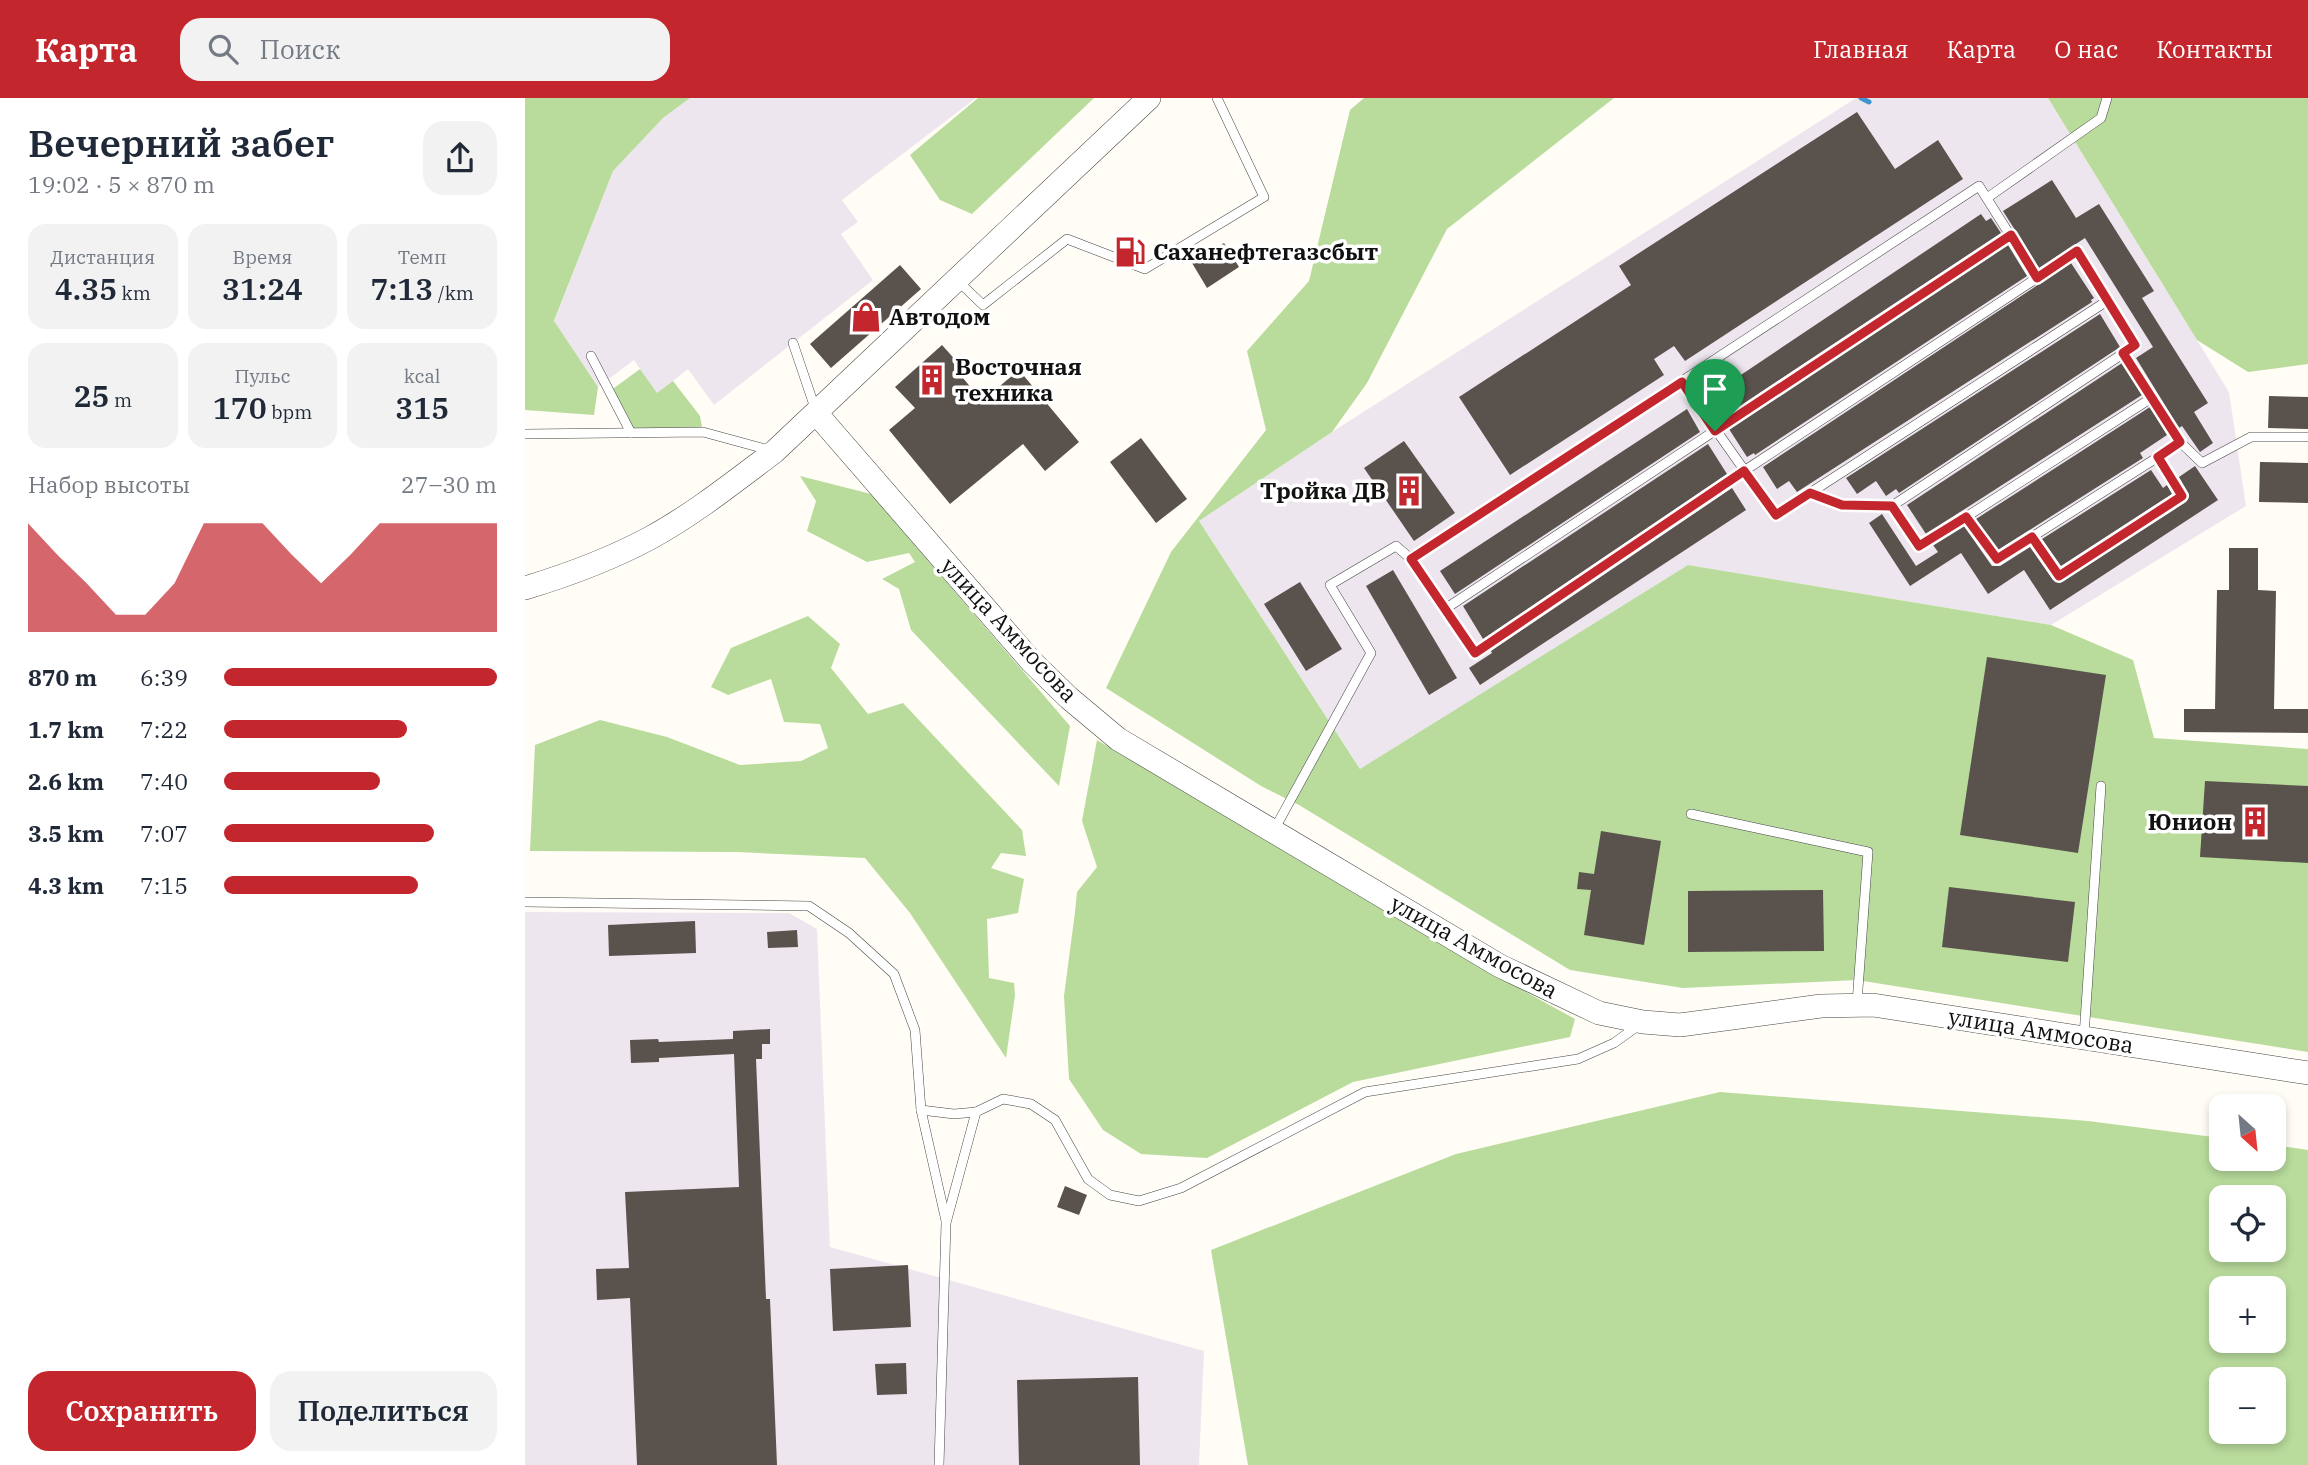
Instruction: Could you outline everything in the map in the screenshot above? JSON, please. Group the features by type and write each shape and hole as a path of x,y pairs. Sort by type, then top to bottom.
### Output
{"street":[{"path":"525,588 569,575 650,538 707,503 774,452 1149,98"},
{"name":"улица Аммосова","path":"816,412 1022,651 1069,698 1118,739 1500,967 1599,1013 1643,1022 1680,1025 1822,1006 1874,1004 2308,1073"}],"lane":[{"path":"956,280 983,305 1067,239 1145,269 1264,197 1217,98"},
{"path":"1987,198 2101,118 2107,98"},
{"path":"1411,559 1979,186 2037,278"},
{"path":"1445,609 2011,235"},
{"path":"1273,832 1371,653 1330,585 1396,545 1411,559 1475,653 2077,251 2135,345 1892,506 1842,505 1810,493"},
{"path":"1682,382 1776,515 2107,301"},
{"path":"793,343 816,412"},
{"path":"2123,353 2180,442 2202,463 2251,437 2308,437"},
{"path":"591,356 631,433"},
{"path":"1892,506 1919,546 2153,397"},
{"path":"525,434 703,432 774,452"},
{"path":"1966,517 1997,559 2180,442"},
{"path":"2032,537 2059,576 2182,496 2158,457"},
{"path":"2084,1038 2101,786"},
{"path":"1691,814 1868,852 1857,1005"},
{"path":"525,902 809,906 849,933 894,974 915,1030 921,1110 946,1223"},
{"path":"921,1110 954,1114 976,1112 1003,1099 1031,1104 1055,1120 1089,1178 1110,1195 1139,1201 1181,1188 1365,1091 1578,1059 1614,1044 1643,1022"},
{"path":"939,1465 946,1223 976,1112"}],"shaded area":[{"path":"690,98 976,98 842,200 858,222 841,234 873,280 714,405 688,369 657,394 634,360 598,387 554,322 613,171 663,118"},
{"path":"1856,98 2048,98 2229,392 2246,506 2051,625 1688,565 1361,770 1199,521 1332,432"},
{"path":"525,912 789,913 817,929 830,1247 1204,1351 1199,1465 525,1465"}],"green space":[{"path":"525,98 690,98 663,118 613,171 554,321 598,387 594,415 525,410"},
{"path":"978,98 1094,98 972,214 940,200 910,155"},
{"path":"1364,98 1614,98 1447,229 1367,383 1332,432 1199,521 1360,769 1688,565 2051,625 2133,660 2154,738 2308,749 2308,1052 1857,980 1683,988 1570,970 1299,805 1261,786 1106,688 1171,552 1266,430 1247,351 1309,281 1350,110"},
{"path":"2048,98 2308,98 2308,364 2248,372 2197,340"},
{"path":"640,369 657,393 673,381 700,416 703,432 631,433 610,391"},
{"path":"800,476 871,494 1070,726 1059,786 911,630 899,589 882,579 915,562 909,553 867,562 807,531 816,501"},
{"path":"808,616 840,644 831,668 868,714 903,703 1022,830 1026,856 1001,853 991,868 1024,879 1018,913 987,919 989,978 1014,983 1015,995 1006,1058 910,913 865,858 737,852 530,851 535,745 600,720 667,737 740,765 801,761 828,748 820,724 784,722 771,679 728,695 711,687 731,648"},
{"path":"1097,740 1464,958 1575,1019 1570,1037 1353,1082 1207,1158 1141,1154 1103,1130 1069,1079 1064,996 1077,892 1097,867 1082,821"},
{"path":"1720,1092 2088,1121 2209,1136 2209,1171 2286,1171 2286,1147 2308,1150 2308,1465 1248,1465 1211,1250 1456,1154"}],"building":[{"path":"1857,112 1895,169 1938,140 1963,179 1685,361 1674,346 1654,359 1664,375 1510,475 1459,397 1631,285 1619,266"},
{"path":"2052,180 2076,218 2099,204 2154,291 2142,298 2208,403 2194,412 2213,443 2200,452 2182,426 2179,428 2136,358 2153,347 2085,238 2039,268 2003,211"},
{"path":"1981,214 1986,221 1991,218 2001,233 1722,418 1708,397"},
{"path":"1224,243 1239,267 1207,288 1192,263"},
{"path":"2008,245 2027,276 1755,455 1754,453 1747,457 1729,429"},
{"path":"2071,263 2094,298 2092,302 1797,492 1789,481 1777,489 1763,467"},
{"name":"Автодом","path":"900,265 921,289 831,368 810,344"},
{"path":"2100,314 2120,347 1899,493 1896,489 1886,496 1876,481 1857,494 1846,478"},
{"path":"942,345 968,374 963,378 982,401 1019,370 1079,442 1045,471 1023,444 950,504 889,430 915,408 895,387"},
{"path":"2122,363 2142,395 1926,534 1907,505"},
{"path":"2269,396 2308,397 2308,429 2268,428"},
{"path":"2150,407 2167,435 2140,453 2143,458 1998,550 1976,519"},
{"path":"1687,409 1700,432 1455,594 1440,571"},
{"path":"1141,438 1187,499 1156,523 1110,462"},
{"name":"Тройка ДВ","path":"1404,441 1455,513 1414,541 1364,468"},
{"path":"1708,444 1727,474 1483,639 1463,606"},
{"path":"2260,462 2308,463 2308,503 2259,502"},
{"path":"2195,466 2218,500 2050,610 2024,570 1988,594 1961,553 1910,586 1869,523 1882,514 1916,566 1938,552 1933,545 1964,526 1992,566 2000,566 2030,547 2053,580 2060,583 2186,502 2189,495 2179,477"},
{"path":"2151,470 2163,488 2167,485 2172,494 2061,566 2042,539"},
{"path":"1732,488 1746,510 1480,685 1469,668"},
{"path":"2229,548 2258,548 2258,590 2276,591 2274,709 2308,709 2308,733 2184,732 2184,709 2215,709 2217,590 2229,590"},
{"path":"1393,570 1457,678 1429,695 1366,586"},
{"path":"1300,582 1342,649 1306,671 1264,604"},
{"path":"1987,657 2106,675 2078,853 1960,835"},
{"name":"Юнион","path":"2205,781 2308,786 2308,863 2200,857"},
{"path":"1601,831 1661,841 1644,945 1584,935 1591,890 1577,889 1579,872 1594,874"},
{"path":"1949,887 2075,902 2068,962 1942,947"},
{"path":"1823,890 1824,951 1688,952 1688,891"},
{"path":"695,921 696,953 609,956 608,925"},
{"path":"797,930 798,947 768,948 767,932"},
{"path":"770,1029 770,1044 762,1044 762,1059 756,1059 766,1299 770,1299 777,1465 637,1465 630,1298 597,1300 596,1269 629,1268 625,1192 739,1187 734,1054 659,1058 659,1062 631,1063 630,1040 658,1039 659,1042 733,1039 733,1031"},
{"path":"1065,1186 1087,1195 1079,1215 1057,1207"},
{"path":"908,1265 911,1327 833,1331 830,1269"},
{"path":"906,1363 907,1394 877,1395 875,1364"},
{"path":"1138,1377 1140,1465 1019,1465 1017,1380"}],"waterway":[{"path":"1861,98 1869,102"}],"place":[{"name":"Саханефтегазсбыт","path":"1130,252"},
{"name":"Автодом","path":"866,317"},
{"name":"Восточная техника","path":"932,380"},
{"name":"Тройка ДВ","path":"1409,491"},
{"name":"Юнион","path":"2255,822"}],"route":[{"path":"2011,235 2037,278 2077,251 2135,345 2123,353 2180,442 2158,457 2182,496 2059,576 2032,537 1997,559 1966,517 1919,546 1892,506 1842,505 1810,493 1776,515 1744,471 1475,653 1411,559 1682,382 1715,431 2011,235"}]}
